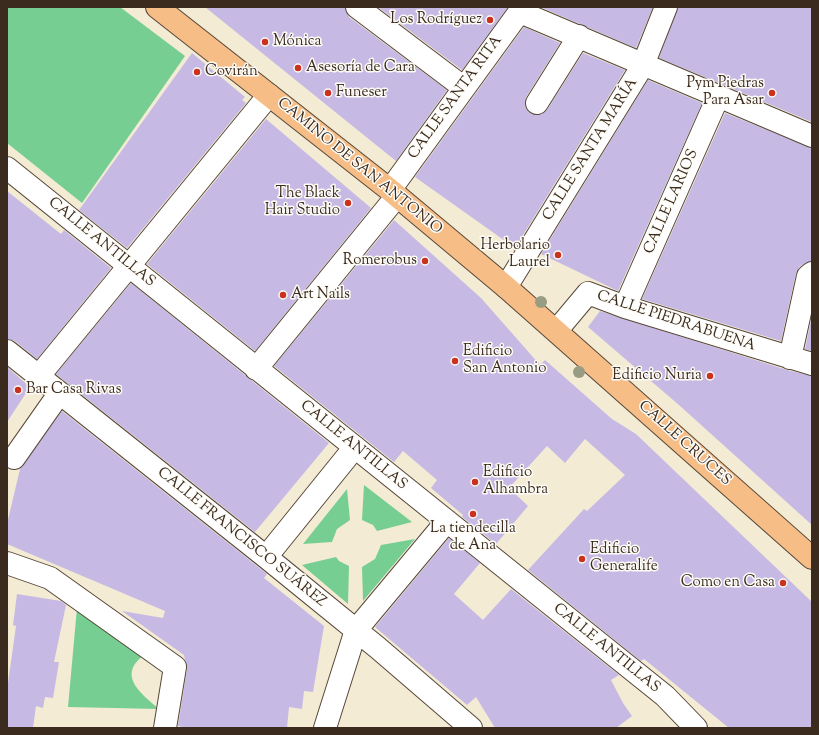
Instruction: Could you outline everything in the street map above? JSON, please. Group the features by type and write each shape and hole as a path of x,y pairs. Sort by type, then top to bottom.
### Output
{"main road":[{"name":"CAMINO DE SAN ANTONIO","path":"157,7 393,193 557,330"},
{"name":"CALLE CRUCES","path":"557,330 812,558"}],"street":[{"path":"357,7 463,88"},
{"name":"CALLE SANTA MARÍA","path":"506,287 643,65 666,7"},
{"path":"521,9 643,65 812,136"},
{"name":"CALLE SANTA RITA","path":"256,369 393,193 463,88 521,9"},
{"path":"537,103 579,36"},
{"path":"38,377 269,95"},
{"name":"CALLE LARIOS","path":"625,307 718,96"},
{"name":"CALLE ANTILLAS","path":"7,168 665,696 696,728"},
{"path":"790,358 808,276 812,273"},
{"name":"CALLE PIEDRABUENA","path":"557,330 588,293 625,307 812,364"},
{"name":"CALLE FRANCISCO SUÁREZ","path":"7,351 356,630 471,728"},
{"path":"14,458 59,394"},
{"path":"266,557 355,446"},
{"path":"325,728 356,630 447,521"},
{"path":"7,563 50,578 175,667 165,728"}],"green space":[{"path":"7,7 120,7 185,56 82,203 7,143"},
{"path":"364,485 412,522 377,531 373,525 362,520"},
{"path":"347,489 350,520 337,529 332,542 303,544"},
{"path":"415,539 363,601 362,567 375,559 381,545"},
{"path":"336,557 339,561 349,566 348,604 302,565"},
{"path":"77,608 144,655 136,663 132,670 132,677 139,691 159,709 68,707"}],"building":[{"path":"205,7 345,7 349,17 447,90 396,161"},
{"path":"378,7 508,7 462,70"},
{"path":"540,7 653,7 636,48"},
{"path":"678,7 812,7 812,122 659,58"},
{"path":"524,27 560,43 526,97 526,108 531,114 542,114 547,110 583,53 625,70 515,248 415,177"},
{"path":"192,53 245,97 242,100 246,103 127,248 79,210"},
{"path":"648,80 702,103 618,291 541,254"},
{"path":"725,113 812,148 812,261 800,266 796,273 781,341 642,299"},
{"path":"266,119 371,208 255,351 147,264"},
{"path":"7,191 61,234 64,230 111,268 37,359 15,341 7,339"},
{"path":"394,220 481,298 540,365 545,360 612,419 636,434 812,602 812,728 729,728 644,659 641,661 528,570 584,509 587,511 625,475 585,439 565,463 547,446 509,488 528,506 496,544 462,517 463,515 431,488 437,480 403,451 394,462 274,366"},
{"path":"131,283 329,443 255,532 56,374"},
{"path":"600,311 787,370 812,376 812,525 679,405 588,327"},
{"path":"812,316 812,351 805,349"},
{"path":"7,367 30,387 7,422"},
{"path":"62,411 267,574 264,578 324,626 313,692 304,691 302,709 289,707 287,728 188,728 178,726 187,669 184,655 122,611 163,618 165,611 7,544 7,524 20,469"},
{"path":"449,538 480,563 454,594 483,620 511,589 619,675 611,680 623,703 632,716 616,728 495,728 476,697 467,705 375,627"},
{"path":"17,594 61,601 66,605 54,662 59,662 53,698 45,697 43,708 36,706 33,728 7,728 7,690 16,626 13,625"}],"place":[{"name":"Los Rodríguez","path":"490,20"},
{"name":"Mónica","path":"265,42"},
{"name":"Asesoría de Cara","path":"298,68"},
{"name":"Covirán","path":"197,72"},
{"name":"Funeser","path":"328,93"},
{"name":"Pym Piedras Para Asar","path":"772,93"},
{"name":"The Black Hair Studio","path":"348,203"},
{"name":"Herbolario Laurel","path":"558,255"},
{"name":"Romerobus","path":"425,261"},
{"name":"Art Nails","path":"283,295"},
{"name":"Edificio San Antonio","path":"455,361"},
{"name":"Edificio Nuria","path":"710,376"},
{"name":"Bar Casa Rivas","path":"18,390"},
{"name":"Edificio Alhambra","path":"475,482"},
{"name":"La tiendecilla de Ana","path":"473,514"},
{"name":"Edificio Generalife","path":"582,559"},
{"name":"Como en Casa","path":"783,583"}]}
